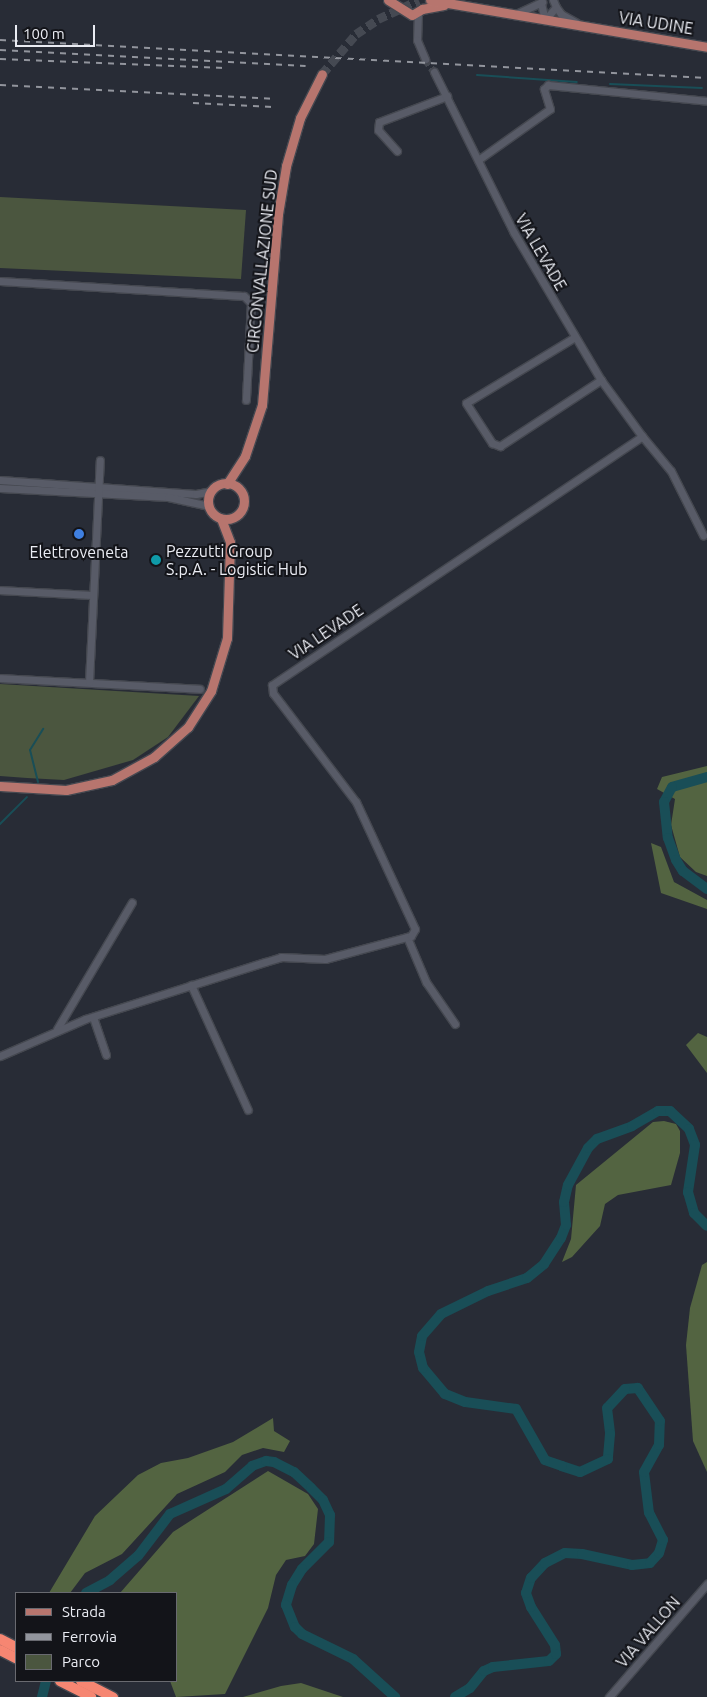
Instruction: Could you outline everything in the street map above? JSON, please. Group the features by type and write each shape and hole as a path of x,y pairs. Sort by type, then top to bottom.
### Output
{"highway":[{"path":"0,1639 15,1646"},
{"path":"0,1650 15,1658"},
{"path":"62,1682 91,1697"},
{"path":"83,1682 113,1697"}],"main road":[{"path":"388,0 418,9 451,4"},
{"name":"VIA UDINE","path":"430,0 707,47"},
{"name":"CIRCONVALLAZIONE SUD","path":"244,456 264,394 278,214 286,166 300,118 322,74"},
{"path":"230,542 221,518 209,506 212,491 227,484 244,456"},
{"path":"0,786 66,790 112,780 154,756 188,727 211,691 223,658 229,617 230,542 234,518 243,507 244,498 240,489 244,456"},
{"path":"227,484 240,489"},
{"path":"221,518 234,518"}],"street":[{"path":"513,15 542,2 545,20"},
{"path":"545,20 554,4 561,14 587,27"},
{"path":"418,9 418,42 425,59"},
{"name":"VIA LEVADE","path":"434,72 514,234 601,380 642,436 671,471 703,535"},
{"path":"478,160 550,109 544,89 548,85 707,101"},
{"path":"397,151 378,130 379,122 447,96"},
{"path":"0,282 244,296 251,303 246,400"},
{"path":"575,337 466,403 492,443 500,446 601,380"},
{"name":"VIA LEVADE","path":"406,937 415,929 356,802 273,694 272,685 642,436"},
{"path":"88,682 100,460"},
{"path":"0,480 99,485 196,494 212,491"},
{"path":"0,488 168,497 209,506"},
{"path":"0,590 93,595"},
{"path":"0,678 200,688"},
{"path":"57,1029 132,902"},
{"path":"0,1056 57,1029 282,957 325,959 406,937 426,982 455,1024"},
{"path":"191,985 248,1110"},
{"path":"92,1017 106,1055"},
{"name":"VIA VALLON","path":"609,1697 707,1584"}],"green space":[{"path":"0,197 246,210 241,279 0,268"},
{"path":"0,684 199,696 168,737 133,760 64,780 27,778 0,776"},
{"path":"707,766 707,876 696,872 680,857 671,825 675,799 657,789 662,777"},
{"path":"651,843 661,847 674,882 707,900 707,909 661,893"},
{"path":"698,1033 707,1037 707,1073 686,1045"},
{"path":"664,1121 676,1124 680,1131 680,1153 671,1185 618,1195 605,1204 600,1226 572,1257 562,1262 571,1239 576,1185 653,1122"},
{"path":"707,1262 707,1472 693,1441 686,1345 690,1308 702,1265"},
{"path":"273,1418 274,1431 290,1441 284,1452 263,1448 242,1455 225,1472 177,1494 122,1554 85,1573 71,1592 50,1592 95,1516 138,1475 161,1463 188,1458 233,1442"},
{"path":"268,1471 308,1494 318,1509 314,1544 305,1556 286,1560 276,1575 268,1608 225,1694 176,1697 170,1682 178,1682 178,1592 121,1592 173,1532"},
{"path":"301,1683 343,1697 243,1697 281,1686"}],"waterway":[{"path":"477,75 577,82"},
{"path":"610,84 702,88"},
{"path":"38,782 30,750 43,729"},
{"path":"707,777 672,787 664,802 668,838 676,860 683,871 707,889"},
{"path":"0,824 27,797"},
{"path":"455,1697 470,1688 484,1671 493,1667 549,1661 556,1654 555,1645 531,1607 526,1593 531,1578 545,1563 565,1553 582,1554 632,1565 650,1563 659,1553 663,1540 649,1513 644,1472 659,1445 660,1421 638,1388 625,1389 607,1408 610,1434 608,1459 580,1472 545,1460 516,1409 465,1402 445,1394 423,1368 419,1352 422,1336 441,1314 488,1291 527,1278 544,1264 561,1238 566,1225 564,1202 568,1185 588,1148 597,1139 632,1126 658,1111 670,1111 689,1129 695,1145 688,1192 694,1213 707,1226"},
{"path":"88,1592 110,1580 138,1556 170,1514 226,1489 252,1466 266,1461 274,1462 294,1472 311,1488 323,1500 330,1515 329,1542 302,1569 292,1585 286,1605 295,1627 302,1634 353,1659 395,1697"},
{"path":"42,1697 46,1682"}],"tunnel":[{"path":"322,74 356,34 378,19 419,0"},
{"path":"425,59 434,72"}],"railway":[{"path":"0,40 707,78"},
{"path":"0,50 306,66"},
{"path":"0,59 225,68"},
{"path":"0,85 273,99"},
{"path":"193,103 273,107"}],"place":[{"name":"Elettroveneta","path":"79,534"},
{"name":"Pezzutti Group S.p.A. - Logistic Hub","path":"156,560"}]}
